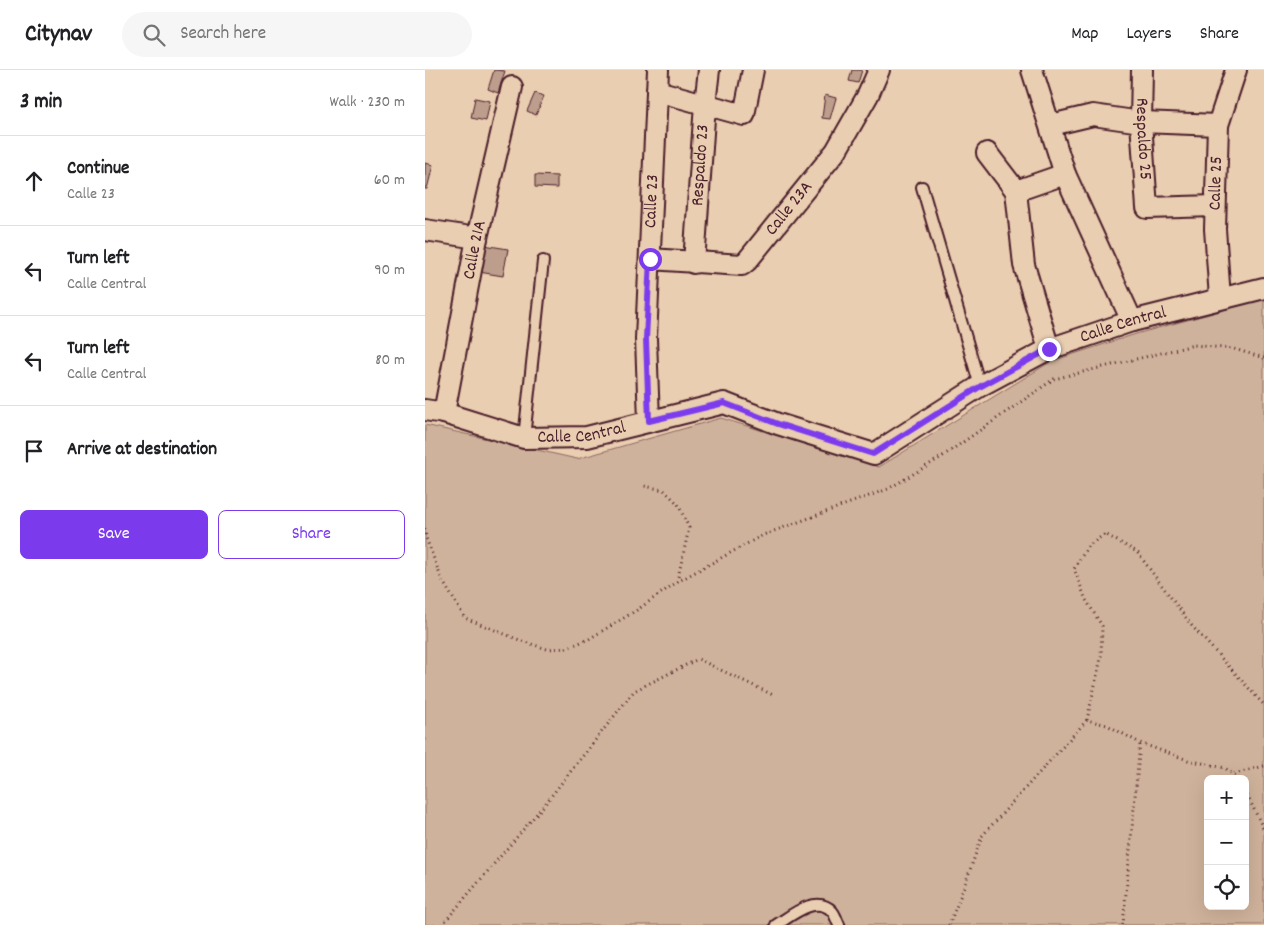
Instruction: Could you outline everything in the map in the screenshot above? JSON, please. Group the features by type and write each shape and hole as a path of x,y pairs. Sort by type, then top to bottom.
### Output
{"street":[{"name":"Calle 23","path":"649,421 646,339 658,70"},
{"name":"Respaldo 23","path":"694,263 709,70"},
{"path":"657,91 745,115 753,70"},
{"name":"Calle 23A","path":"650,259 742,265 747,261 836,151 868,96 879,70"},
{"path":"1032,70 1065,174 1132,321"},
{"name":"Respaldo 25","path":"1142,70 1141,122 1147,208 1215,206"},
{"name":"Calle 25","path":"1220,298 1215,229 1218,125 1236,70"},
{"name":"Calle 21A","path":"435,411 512,87"},
{"path":"1051,125 1093,115 1141,122 1218,125"},
{"path":"987,153 1016,192 1024,265 1049,349"},
{"path":"1016,192 1065,174"},
{"path":"425,230 477,238"},
{"name":"Calle Central","path":"435,411 524,438 587,438 724,403 778,424 873,454 981,386 1049,349 1132,321 1264,288"}],"lane":[{"path":"922,187 981,386"},
{"path":"524,438 543,261"},
{"path":"776,925 812,904 823,905 832,911 839,925"}],"path":[{"path":"425,529 426,538 442,580 465,618 547,649 566,648 589,639 637,610 677,582 763,535 888,489 940,458 1053,379 1194,345 1234,349 1264,358"},
{"path":"644,486 664,490 678,504 689,528 677,582"},
{"path":"949,925 982,836 1087,720 1101,658 1102,626 1086,600 1074,569 1088,546 1105,534 1137,552 1192,626 1264,705"},
{"path":"442,925 545,804 634,691 698,659 773,695"},
{"path":"1087,720 1107,725 1140,743 1188,760 1225,768 1233,774 1264,766"},
{"path":"1123,925 1140,743"},
{"path":"1249,799 1264,830"}],"shaded area":[{"path":"1264,299 1264,925 425,925 425,425 577,459 721,418 879,467 1052,361 1136,334"}],"building":[{"path":"494,70 505,71 498,93 488,89"},
{"path":"852,70 862,70 858,83 849,81"},
{"path":"535,93 544,96 536,115 527,111"},
{"path":"825,95 836,98 830,119 822,118"},
{"path":"475,98 490,101 486,121 471,118"},
{"path":"425,163 433,165 427,189 425,189"},
{"path":"535,175 557,176 557,188 535,187"},
{"path":"484,245 508,249 503,276 479,272"}],"route":[{"path":"650,259 646,339 649,421 724,403 778,424 873,454 981,386 1049,349"}]}
